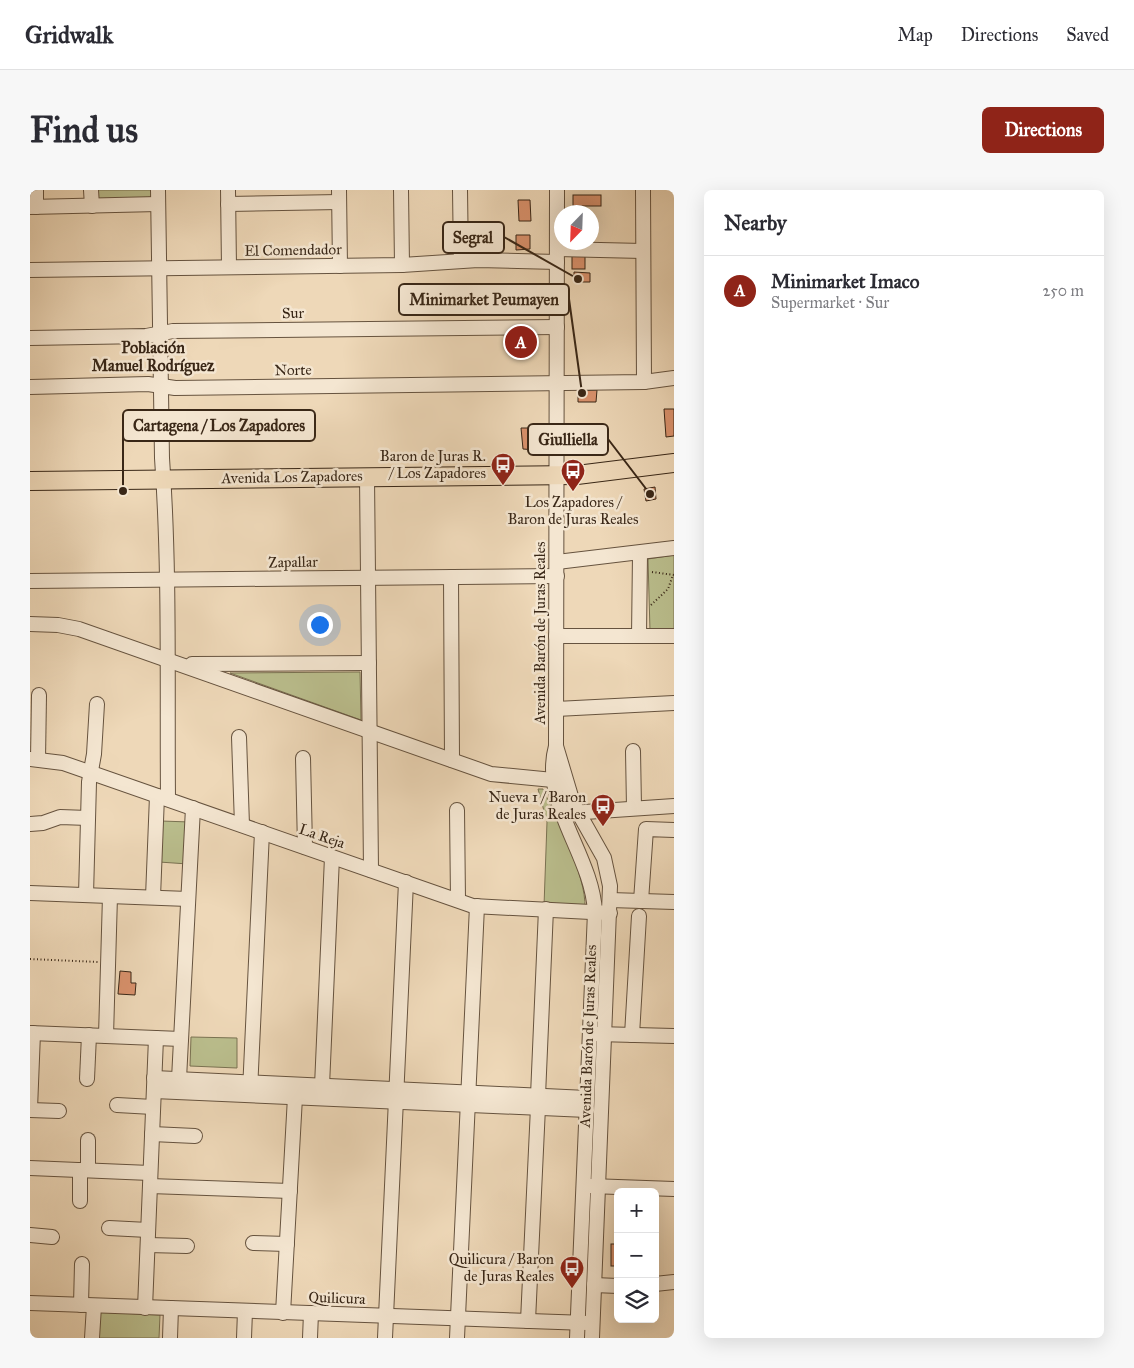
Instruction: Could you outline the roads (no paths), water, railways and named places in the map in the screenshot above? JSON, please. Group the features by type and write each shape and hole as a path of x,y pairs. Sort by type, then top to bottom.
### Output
{"main road":[{"name":"Avenida Los Zapadores","path":"30,481 557,475 601,473 674,462"}],"street":[{"path":"36,190 33,207 158,204"},
{"path":"91,190 92,206"},
{"path":"154,898 163,798 167,660 167,580 159,334 158,190"},
{"path":"401,190 402,265"},
{"path":"460,190 461,261"},
{"name":"Avenida Barón de Juras Reales","path":"557,190 556,746 552,764 553,780 563,814 590,878 595,912 577,1338"},
{"path":"643,190 644,382"},
{"path":"229,267 228,197 313,196 339,196 340,266"},
{"name":"El Comendador","path":"30,270 402,265 643,251"},
{"name":"Sur","path":"30,338 146,336 173,331 557,327"},
{"name":"Norte","path":"30,387 148,384 175,388 644,382 674,378"},
{"path":"367,476 371,870"},
{"name":"Zapallar","path":"30,581 451,577 640,561 674,548"},
{"path":"639,636 640,561"},
{"path":"451,577 452,760"},
{"path":"30,624 73,627 496,776 553,780"},
{"path":"556,636 674,636"},
{"path":"182,664 369,663"},
{"path":"34,759 39,695"},
{"path":"556,709 674,703"},
{"path":"86,895 88,818 97,704"},
{"path":"239,738 242,825"},
{"name":"Avenida Barón de Juras Reales","path":"556,746 569,792 604,858 608,872 610,906 592,1338"},
{"path":"633,751 634,807"},
{"path":"304,758 305,847"},
{"name":"La Reja","path":"34,759 57,761 91,772 477,906 595,912 610,906 641,901 674,902"},
{"path":"563,814 634,807 674,806"},
{"path":"179,1079 193,808"},
{"path":"457,810 458,900"},
{"path":"30,824 43,823 60,817 88,818"},
{"path":"641,901 646,829 674,830"},
{"path":"251,1089 262,832"},
{"path":"322,1086 332,857"},
{"path":"385,1338 406,882"},
{"path":"30,893 188,899"},
{"path":"106,1036 110,896"},
{"path":"457,1338 477,906"},
{"path":"528,1321 546,909"},
{"path":"632,1035 639,916"},
{"path":"59,1111 30,1110 32,1033 181,1039"},
{"path":"590,1034 674,1036"},
{"path":"87,1079 89,1035"},
{"path":"145,1308 156,1038"},
{"path":"154,1085 179,1079 295,1097 396,1095 587,1104"},
{"path":"154,1085 251,1089 322,1086 396,1095"},
{"path":"283,1312 295,1097"},
{"path":"117,1105 153,1106"},
{"path":"152,1134 195,1136"},
{"path":"80,1201 88,1140"},
{"path":"30,1168 84,1170 150,1179 290,1190"},
{"path":"584,1185 674,1189"},
{"path":"109,1228 148,1230"},
{"path":"30,1235 52,1237"},
{"path":"252,1243 287,1244"},
{"path":"148,1245 187,1246"},
{"path":"82,1264 92,1338"},
{"path":"659,1284 674,1282"},
{"path":"594,1285 614,1286"},
{"name":"Quilicura","path":"30,1303 592,1324"},
{"path":"170,1338 171,1308"},
{"path":"244,1311 244,1338"},
{"path":"310,1338 311,1314"}],"place":[{"name":"Segral","path":"578,279"},
{"name":"Minimarket Imaco","path":"521,342"},
{"name":"Minimarket Peumayen","path":"582,393"},
{"name":"Baron de Juras R. / Los Zapadores","path":"503,486"},
{"name":"Cartagena / Los Zapadores","path":"123,491"},
{"name":"Los Zapadores / Baron de Juras Reales","path":"573,492"},
{"name":"Giulliella","path":"650,494"},
{"name":"Nueva 1 / Baron de Juras Reales","path":"603,827"},
{"name":"Quilicura / Baron de Juras Reales","path":"572,1289"}],"district":[{"name":"Población Manuel Rodríguez","path":"153,356"}]}
